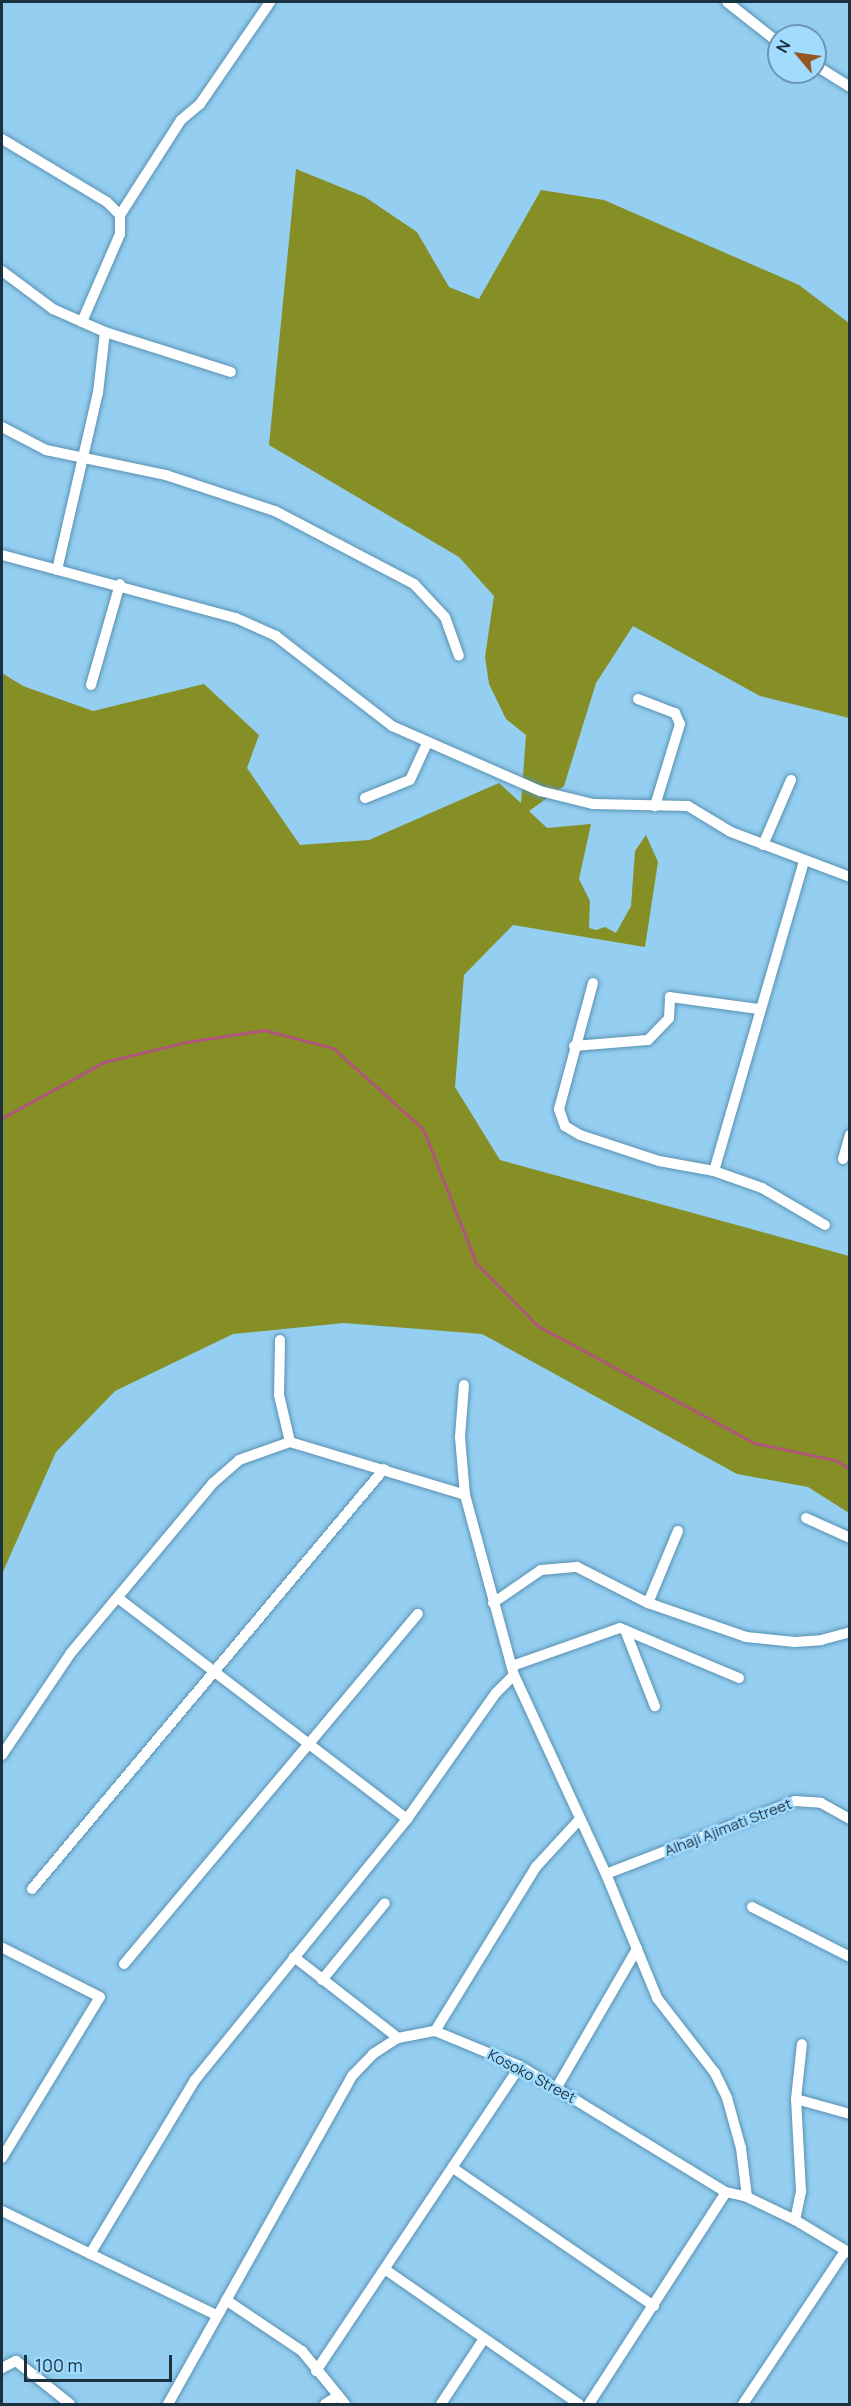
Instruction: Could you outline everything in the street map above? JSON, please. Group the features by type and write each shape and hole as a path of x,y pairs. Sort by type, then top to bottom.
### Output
{"street":[{"path":"82,322 120,234 120,215 181,120 200,104 270,2"},
{"path":"727,2 767,34"},
{"path":"827,73 849,87"},
{"path":"2,139 107,202 120,215"},
{"path":"2,271 33,297 82,322 105,332 231,372"},
{"path":"57,570 98,393 105,332"},
{"path":"2,428 46,450 166,475 275,511 414,584 445,617 459,656"},
{"path":"2,555 120,584 236,618 276,636 392,726 540,791 593,804 688,806 731,832 804,862 849,877"},
{"path":"91,685 120,584"},
{"path":"638,699 675,713 680,724 654,806"},
{"path":"365,798 410,780 427,743"},
{"path":"763,845 792,780"},
{"path":"714,1172 759,1009 804,862"},
{"path":"593,983 574,1046 559,1109 565,1126 580,1135 659,1161 714,1172 762,1188 825,1225"},
{"path":"574,1046 648,1040 669,1018 670,997 759,1009"},
{"path":"843,1159 849,1135"},
{"path":"280,1340 279,1395 290,1442"},
{"path":"464,1385 460,1437 465,1495 513,1670 606,1874 657,1998 716,2073 727,2098 741,2148 747,2197"},
{"path":"2,1755 63,1664 213,1483 239,1460 290,1442 465,1495"},
{"path":"32,1889 384,1469"},
{"path":"806,1518 849,1538"},
{"path":"648,1603 678,1531"},
{"path":"493,1603 541,1570 563,1566 577,1567 648,1603 746,1637 795,1642 821,1640 849,1632"},
{"path":"118,1598 407,1819"},
{"path":"124,1964 310,1746 418,1614"},
{"path":"625,1630 655,1706"},
{"path":"90,2254 195,2080 407,1819 513,1670 625,1630 739,1678"},
{"name":"Alhaji Ajimati Street","path":"606,1874 795,1801 821,1803 849,1819"},
{"path":"168,2404 353,2075 373,2054 398,2038 435,2031 536,1867 580,1819"},
{"path":"322,1980 385,1903"},
{"path":"752,1907 849,1957"},
{"path":"2,2158 100,1997 3,1948"},
{"path":"557,2087 637,1949"},
{"path":"294,1957 398,2038"},
{"name":"Kosoko Street","path":"435,2031 520,2066 726,2192 747,2197 795,2220 847,2252"},
{"path":"795,2220 801,2191 796,2099 802,2044"},
{"path":"316,2371 386,2270 520,2066"},
{"path":"796,2099 849,2114"},
{"path":"453,2168 654,2306"},
{"path":"588,2404 654,2306 726,2192"},
{"path":"2,2211 216,2315"},
{"path":"743,2404 847,2252"},
{"path":"386,2270 483,2340 579,2404"},
{"path":"226,2300 302,2351 316,2371 342,2400 325,2404"},
{"path":"441,2404 483,2340"},
{"path":"2,2368 16,2361 70,2404"}],"green space":[{"path":"296,169 365,197 417,232 449,287 479,299 541,190 604,200 799,285 849,323 849,718 760,696 633,626 596,683 564,786 529,811 547,828 591,824 579,879 590,901 589,928 596,930 605,927 616,933 631,906 635,851 646,835 658,862 645,947 513,925 464,975 455,1087 500,1160 849,1256 849,1513 808,1487 737,1474 482,1334 344,1323 233,1334 115,1391 56,1452 2,1574 2,673 23,686 93,711 204,684 259,735 247,768 300,845 369,840 499,783 521,803 526,735 506,719 489,684 485,657 494,596 459,557 269,445"}],"waterway":[{"path":"2,1118 104,1062 186,1042 264,1030 333,1048 423,1129 476,1263 538,1326 754,1443 835,1460 850,1469"}]}
